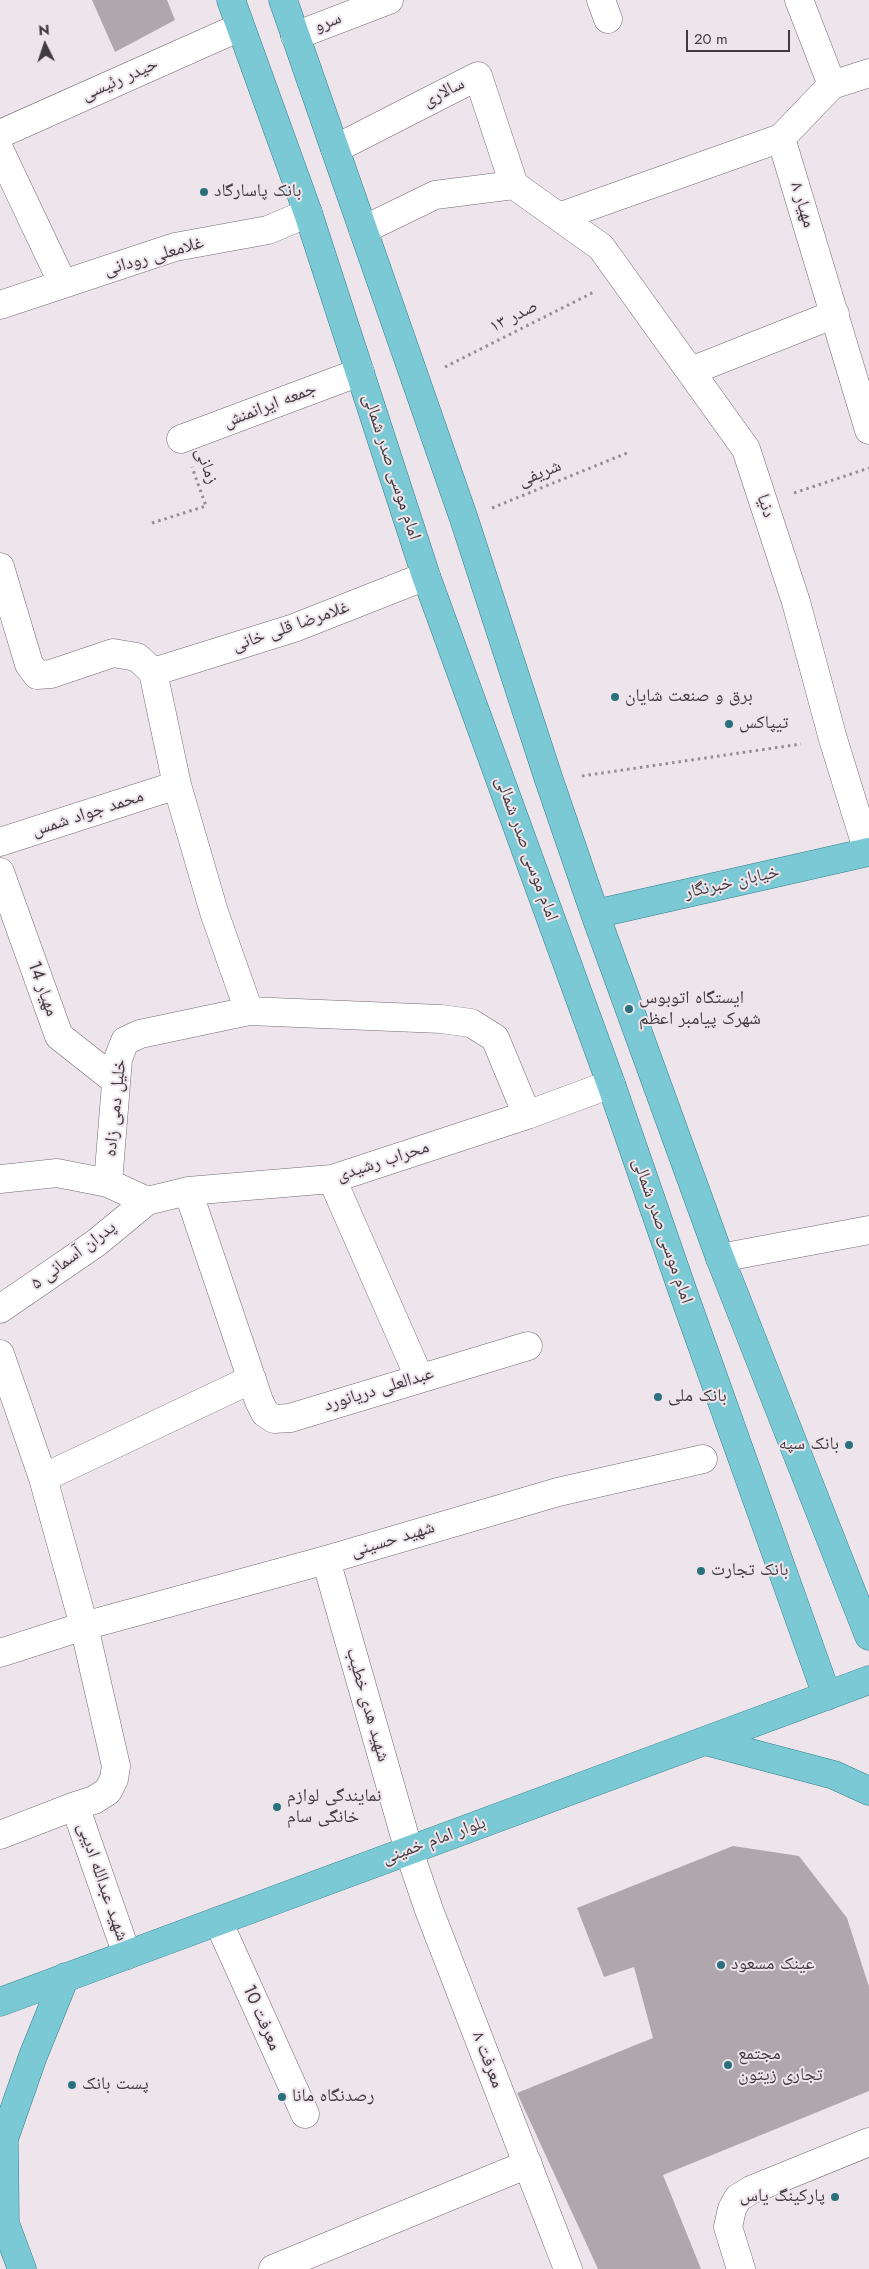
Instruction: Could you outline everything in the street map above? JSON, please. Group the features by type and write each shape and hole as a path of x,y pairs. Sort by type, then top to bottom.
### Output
{"main road":[{"name":"امام موسی صدر شمالی","path":"230,0 308,213 426,576 611,1084 680,1286 827,1696"},
{"path":"283,0 464,519 595,914 720,1258 869,1636"},
{"name":"خیابان خبرنگار","path":"595,914 869,852"},
{"name":"بلوار امام خمینی","path":"0,2002 869,1680"},
{"path":"705,1741 834,1776 869,1791"},
{"path":"22,2269 2,2216 4,2139 33,2056 65,1978"}],"street":[{"name":"سرو","path":"295,36 388,0"},
{"path":"799,0 832,85"},
{"name":"حیدر رئیسی","path":"0,134 240,27"},
{"path":"559,217 781,138 832,85 869,74"},
{"name":"سالاری","path":"335,149 478,76 514,185"},
{"name":"مهیار ۸","path":"781,138 869,430"},
{"path":"0,150 62,284"},
{"path":"362,230 435,195 514,185"},
{"name":"دنیا","path":"514,185 601,247 746,449 796,602 833,739 869,852"},
{"name":"غلامعلی رودانی","path":"0,305 175,247 268,230 308,213"},
{"path":"690,370 835,314"},
{"name":"جمعه ایرانمنش","path":"181,440 360,372"},
{"path":"0,567 27,656 38,675 60,672 113,653 138,657 153,672 177,785 214,912 249,1011 441,1019 471,1023 495,1038 527,1115"},
{"name":"غلامرضا قلی خانی","path":"153,672 294,628 426,576"},
{"name":"محمد جواد شمس","path":"0,842 177,785"},
{"name":"مهیار 14","path":"0,872 59,1036 116,1081"},
{"name":"خلیل دمی زاده","path":"108,1182 118,1059 125,1041 140,1034 249,1011"},
{"name":"محراب رشیدی","path":"147,1200 188,1191 332,1180 527,1115 611,1084"},
{"path":"0,1179 57,1174 108,1182 147,1200"},
{"path":"332,1180 419,1378"},
{"name":"عبدالعلی دریانورد","path":"188,1191 252,1379 265,1413 274,1419 290,1418 528,1346"},
{"name":"پدران آسمانی ۵","path":"0,1309 96,1243 147,1200"},
{"path":"720,1258 869,1230"},
{"name":"شهید عبدالله ادیبی","path":"0,1354 43,1478 84,1626 116,1766 114,1779 108,1791 94,1800 75,1806 127,1955"},
{"path":"43,1478 252,1379"},
{"name":"شهید حسینی","path":"0,1653 84,1626 326,1560 558,1492 703,1459"},
{"name":"شهید هدی خطیب","path":"326,1560 408,1851"},
{"path":"0,1835 75,1806"},
{"name":"معرفت ۸","path":"408,1851 568,2269"},
{"name":"معرفت 10","path":"218,1921 305,2114"},
{"path":"741,2269 728,2227 732,2209 738,2198 869,2142"},
{"path":"273,2269 528,2164"}],"path":[{"name":"صدر ۱۳","path":"416,382 623,277"},
{"name":"زمانی","path":"152,523 206,506 181,440"},
{"name":"شریفی","path":"464,519 627,453"},
{"path":"764,503 869,468"},
{"path":"549,780 833,739"}],"building":[{"path":"92,0 167,0 175,20 115,52"},
{"name":"مجتمع تجاری زیتون","path":"733,1846 799,1856 847,1918 869,1987 869,2091 663,2175 701,2269 598,2269 517,2093 653,2038 634,1967 604,1977 577,1908"}],"place":[{"name":"بانک پاسارگاد","path":"204,192"},
{"name":"برق و صنعت شایان","path":"615,697"},
{"name":"تیپاکس","path":"729,724"},
{"name":"ایستگاه اتوبوس شهرک پیامبر اعظم","path":"629,1009"},
{"name":"بانک ملی","path":"658,1397"},
{"name":"بانک سپه","path":"849,1445"},
{"name":"بانک تجارت","path":"701,1571"},
{"name":"نمایندگی لوازم خانگی سام","path":"277,1807"},
{"name":"عینک ‌‌مسعود","path":"721,1965"},
{"name":"مجتمع تجاری زیتون","path":"728,2065"},
{"name":"پست بانک","path":"72,2085"},
{"name":"رصدنگاه مانا","path":"282,2097"},
{"name":"پارکینگ یاس","path":"835,2197"}]}
